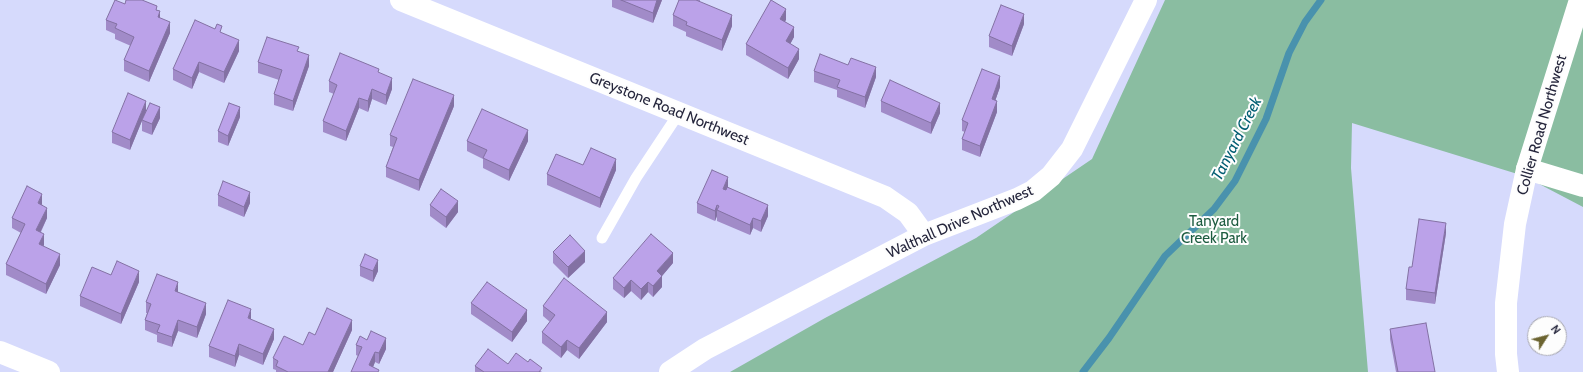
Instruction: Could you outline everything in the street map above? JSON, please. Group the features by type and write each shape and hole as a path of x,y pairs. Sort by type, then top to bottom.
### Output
{"street":[{"name":"Greystone Road Northwest","path":"401,0 885,197 908,213 924,235"},
{"name":"Walthall Drive Northwest","path":"670,372 705,349 924,235 1017,200 1033,191 1051,176 1072,149 1146,0"},
{"name":"Collier Road Northwest","path":"1508,372 1506,354 1506,303 1515,224 1527,168 1580,0"},
{"path":"1527,168 1583,186"},
{"path":"0,352 49,372"}],"lane":[{"path":"602,238 636,178 679,113"}],"green space":[{"name":"Tanyard Creek Park","path":"1165,0 1583,0 1583,207 1524,176 1352,123 1351,168 1368,372 730,372 825,318 976,238 1092,159"}],"building":[{"path":"115,0 125,4 126,0 142,0 157,6 156,10 160,11 158,17 170,22 149,71 124,60 134,37 115,28 117,24 106,20"},
{"path":"621,0 657,0 653,13"},
{"path":"679,0 696,0 732,15 722,40 686,25 687,22 673,15"},
{"path":"771,0 786,9 780,19 794,27 786,41 799,49 788,68 746,44"},
{"path":"1001,5 1024,14 1012,46 989,36"},
{"path":"195,20 215,29 217,24 222,26 220,32 239,40 224,72 199,62 192,78 173,69"},
{"path":"267,37 299,47 297,51 309,55 293,101 274,94 282,70 258,62"},
{"path":"340,53 379,69 378,72 392,78 386,95 372,89 368,101 359,98 346,131 323,121 337,85 329,81"},
{"path":"820,54 848,65 851,58 876,67 865,97 837,87 840,80 814,71"},
{"path":"982,69 1000,76 992,99 997,101 980,146 962,139 968,123 962,120"},
{"path":"413,79 454,95 419,180 386,167 397,138 390,135"},
{"path":"890,80 940,103 931,123 881,101"},
{"path":"128,93 146,101 130,140 112,132"},
{"path":"150,103 160,107 152,124 142,120"},
{"path":"229,103 240,107 228,136 218,131"},
{"path":"482,109 528,130 509,170 483,158 487,150 467,141"},
{"path":"591,148 616,159 600,198 547,174 556,154 583,165"},
{"path":"712,170 728,177 723,189 726,190 727,187 768,205 761,221 753,218 750,225 717,210 719,206 717,205 715,211 697,203"},
{"path":"223,181 250,192 244,207 218,195"},
{"path":"27,186 42,194 38,203 47,208 36,230 44,234 39,244 60,254 46,284 6,264 25,224 12,218"},
{"path":"441,189 458,201 446,217 430,205"},
{"path":"1419,219 1446,223 1435,293 1406,289 1409,267 1412,267"},
{"path":"651,234 673,253 657,271 662,276 653,286 648,282 641,289 631,280 624,288 613,278"},
{"path":"570,235 585,251 568,267 553,252"},
{"path":"365,254 378,260 373,271 360,266"},
{"path":"117,261 139,271 121,314 80,296 92,267 111,275"},
{"path":"157,274 178,282 175,291 206,303 197,327 178,320 172,337 157,332 160,325 145,320 151,304 146,302"},
{"path":"564,278 607,312 579,348 567,340 561,347 542,332 555,315 543,306"},
{"path":"487,282 527,310 512,332 471,303"},
{"path":"228,300 251,309 248,318 274,329 263,354 239,344 235,356 209,346"},
{"path":"327,308 352,320 328,372 288,372 276,366 278,361 273,358 284,336 303,345 309,332 315,335"},
{"path":"1426,323 1435,372 1398,372 1390,329"},
{"path":"371,331 386,338 379,353 375,352 369,365 379,370 378,372 351,372 362,347 356,345 360,336 367,340"},
{"path":"488,349 508,364 516,353 528,362 530,359 542,368 539,372 484,372 475,366"}],"waterway":[{"name":"Tanyard Creek","path":"1083,372 1109,338 1165,256 1214,209 1235,181 1266,119 1289,53 1305,22 1321,0"}]}
